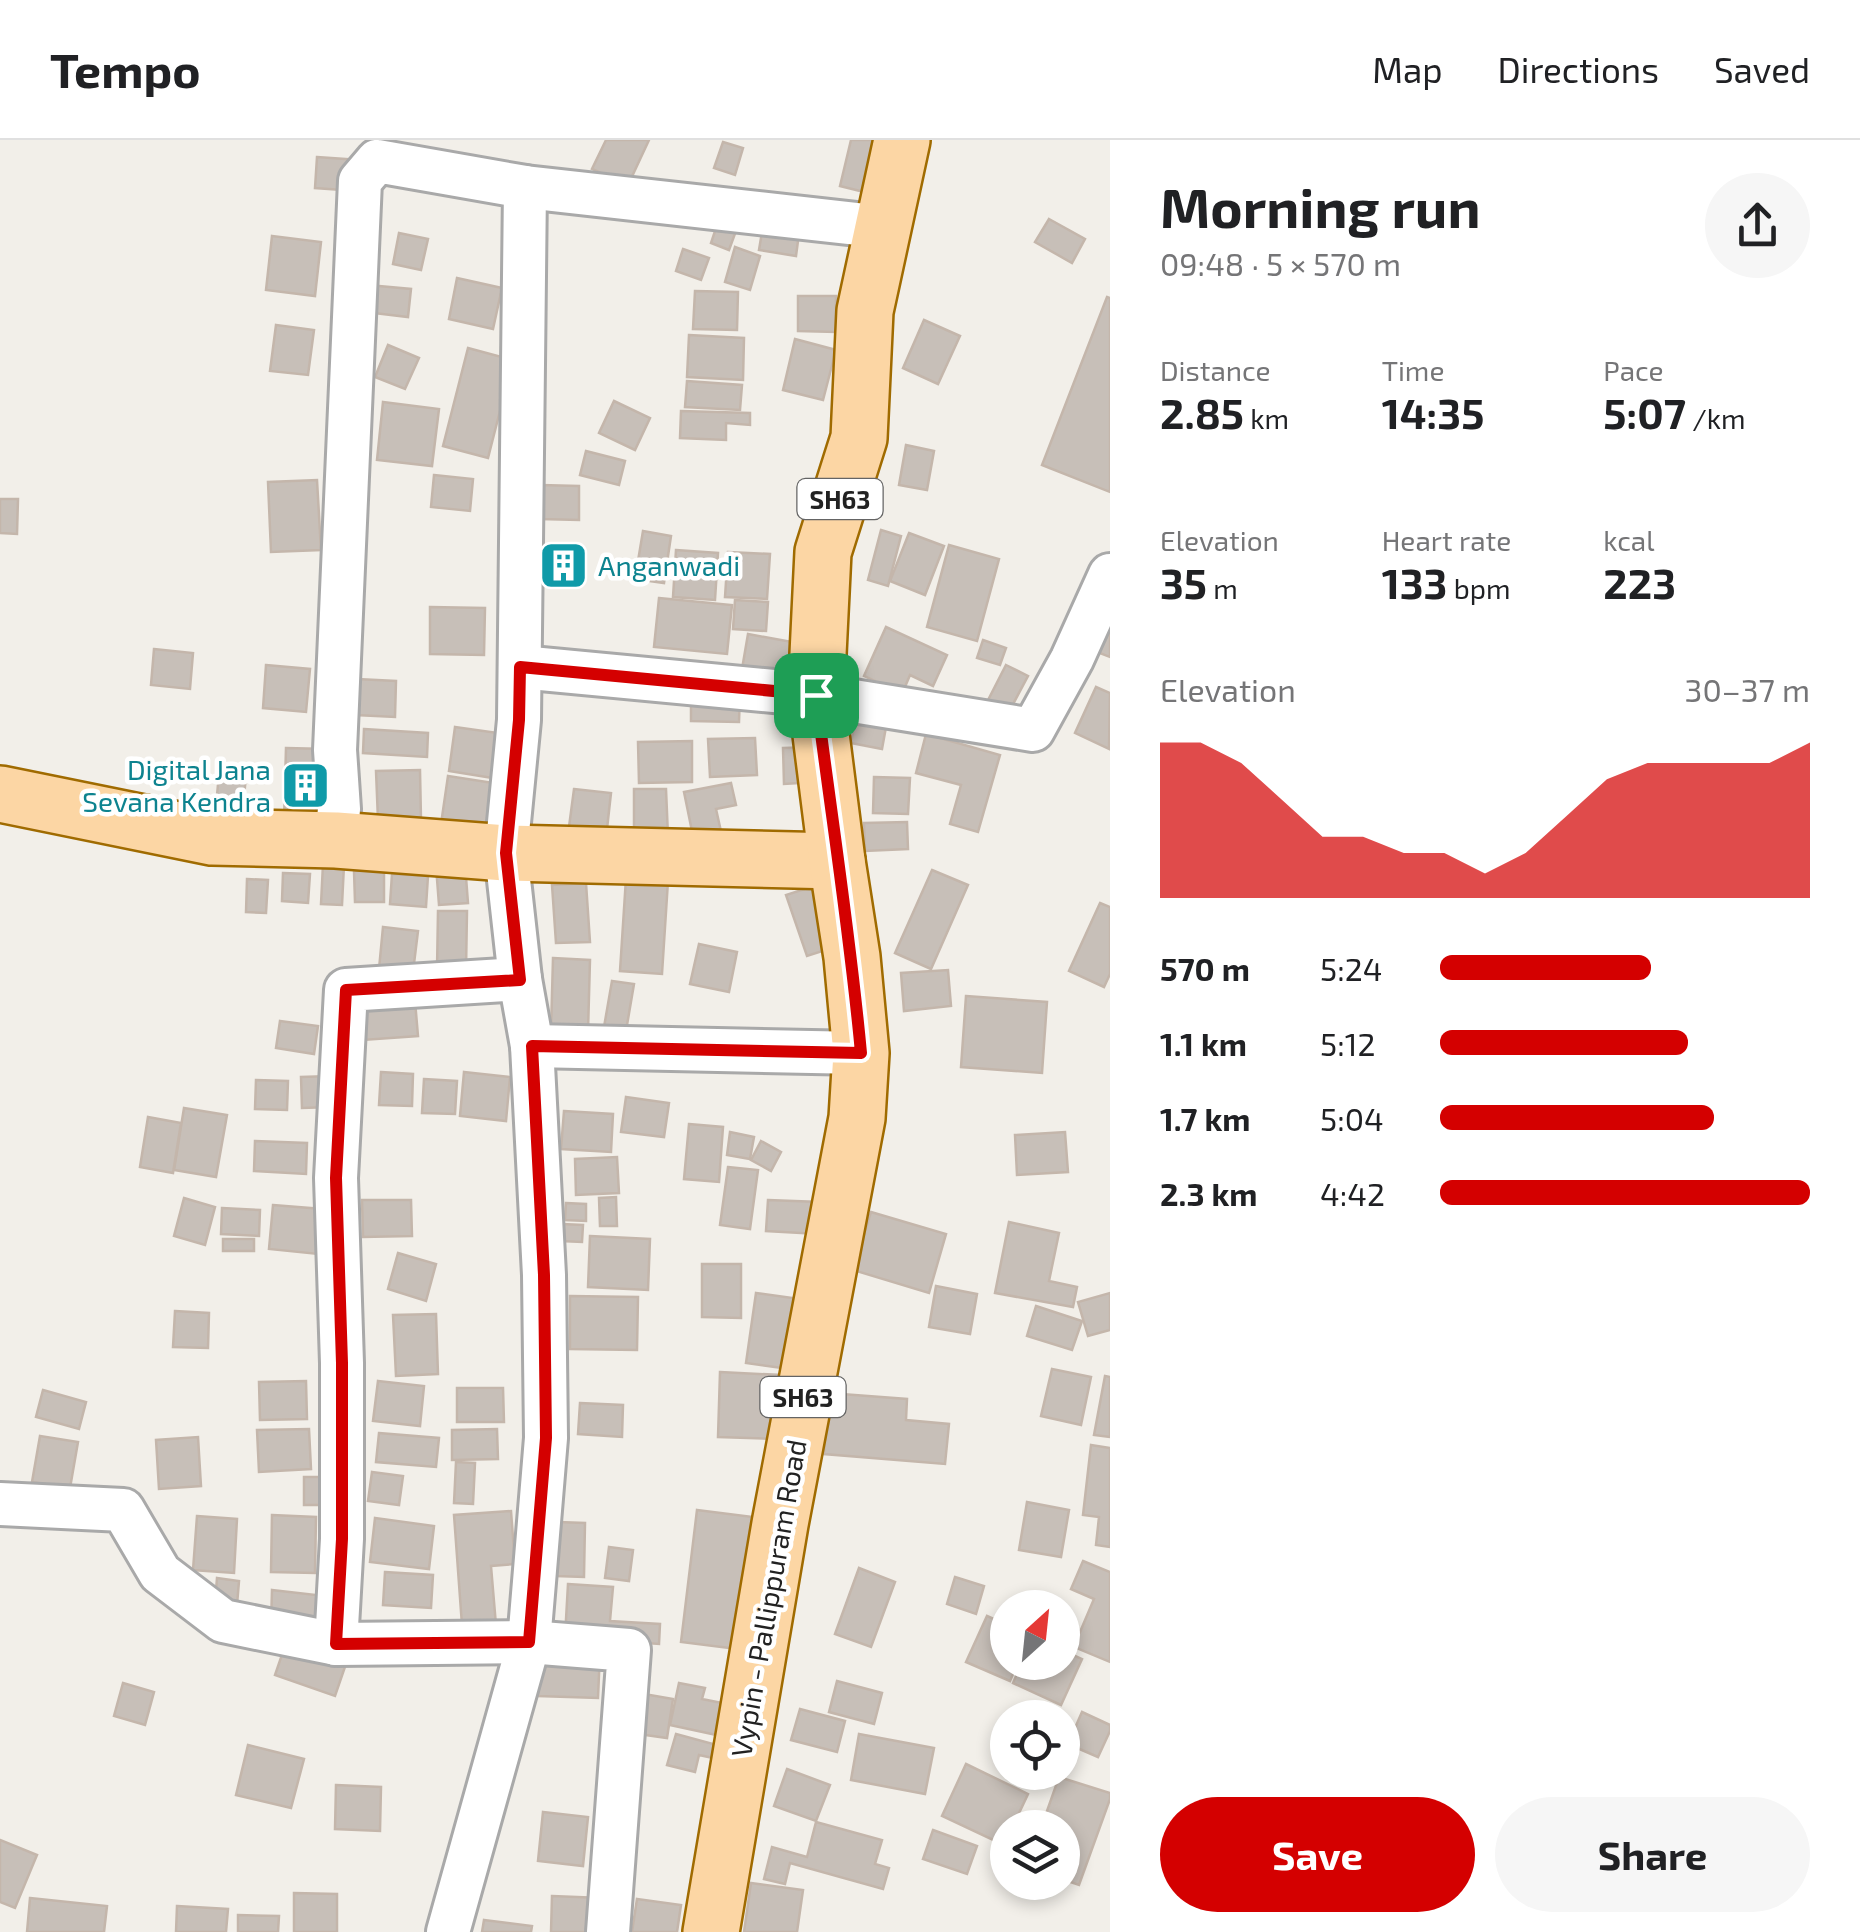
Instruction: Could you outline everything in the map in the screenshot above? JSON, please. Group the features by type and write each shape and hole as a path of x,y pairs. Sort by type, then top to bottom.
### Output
{"main road":[{"name":"Vypin - Pallippuram Road","path":"711,1932 780,1524 857,1118 861,1053 852,957 816,695 823,552 858,438 864,311 902,140"},
{"path":"0,794 212,836 336,840 506,853 837,860"}],"street":[{"path":"336,840 339,809 335,750 360,181 377,161 526,187 884,226"},
{"path":"448,1932 529,1642 546,1438 544,1275 532,1046 520,980 506,853 519,720 526,187"},
{"path":"520,667 816,695 1034,730 1072,660 1110,576"},
{"path":"336,1644 342,1539 342,1363 336,1178 346,990 520,980"},
{"path":"532,1046 861,1053"},
{"path":"0,1504 123,1510 160,1573 222,1620 336,1644 529,1642 629,1650 608,1932"}],"building":[{"path":"606,140 649,140 628,185 592,169"},
{"path":"851,140 880,140 868,193 840,186"},
{"path":"723,142 743,148 735,175 714,168"},
{"path":"317,157 359,160 356,191 315,188"},
{"path":"1049,219 1085,239 1072,263 1035,242"},
{"path":"764,220 800,226 796,256 759,250"},
{"path":"718,222 737,228 729,250 711,243"},
{"path":"399,233 428,239 421,270 393,264"},
{"path":"272,236 321,242 315,296 266,290"},
{"path":"735,247 760,256 750,290 725,282"},
{"path":"683,249 709,258 701,280 676,271"},
{"path":"457,278 502,288 493,329 449,319"},
{"path":"368,285 411,289 408,317 365,312"},
{"path":"695,291 738,292 737,330 693,329"},
{"path":"798,296 836,296 836,332 798,331"},
{"path":"1107,297 1110,298 1110,492 1042,465"},
{"path":"924,320 960,336 938,384 903,368"},
{"path":"276,325 314,330 308,375 270,371"},
{"path":"689,335 744,338 743,380 687,377"},
{"path":"795,339 836,350 823,400 783,390"},
{"path":"388,345 419,358 405,389 375,377"},
{"path":"468,348 513,360 488,458 443,446"},
{"path":"687,381 742,385 740,410 685,407"},
{"path":"614,401 650,418 635,450 599,433"},
{"path":"383,402 439,409 432,466 377,460"},
{"path":"681,411 750,413 750,425 726,423 726,440 680,438"},
{"path":"906,445 934,451 927,490 899,485"},
{"path":"586,451 625,461 619,485 580,475"},
{"path":"434,475 473,479 470,511 431,507"},
{"path":"317,480 321,550 271,552 268,482"},
{"path":"540,485 579,486 579,520 540,519"},
{"path":"0,499 18,499 17,534 0,533"},
{"path":"881,530 901,536 888,586 868,580"},
{"path":"643,531 671,536 664,583 635,579"},
{"path":"909,533 944,546 925,595 890,581"},
{"path":"949,545 999,559 977,641 927,627"},
{"path":"676,550 718,553 715,600 673,597"},
{"name":"Anganwadi","path":"547,551 579,554 579,578 548,576"},
{"path":"728,552 770,554 767,599 725,597"},
{"path":"659,598 732,605 727,654 654,647"},
{"path":"735,600 768,602 766,631 733,629"},
{"path":"1110,603 1110,657 1092,650"},
{"path":"430,607 485,608 484,655 430,654"},
{"path":"886,627 947,655 933,686 910,675 902,694 864,676"},
{"path":"748,634 792,642 785,682 741,675"},
{"path":"983,640 1006,648 1000,665 977,658"},
{"path":"154,649 193,653 190,689 151,685"},
{"path":"266,665 310,669 306,712 263,708"},
{"path":"1006,665 1028,676 1004,721 983,710"},
{"path":"357,679 396,681 395,717 356,715"},
{"path":"1096,687 1110,693 1109,749 1075,733"},
{"path":"691,693 740,694 739,722 691,721"},
{"path":"855,722 886,727 882,749 851,743"},
{"path":"455,727 511,735 505,780 449,771"},
{"path":"364,729 428,733 427,757 363,753"},
{"path":"926,734 1000,755 978,832 950,824 961,785 916,773"},
{"path":"755,738 757,775 710,777 708,739"},
{"path":"692,741 692,782 639,783 638,742"},
{"path":"815,747 816,782 784,784 783,748"},
{"name":"Digital Jana Sevana Kendra","path":"286,748 327,749 326,822 284,821"},
{"path":"420,770 421,819 378,820 376,771"},
{"path":"219,773 246,775 242,821 215,818"},
{"path":"448,776 500,784 492,839 440,831"},
{"path":"874,777 910,778 908,814 873,813"},
{"path":"731,783 736,805 716,809 722,836 694,841 684,792"},
{"path":"574,789 611,793 605,847 567,842"},
{"path":"634,789 666,789 668,836 634,837"},
{"path":"907,822 908,849 865,851 864,823"},
{"path":"323,864 344,865 342,905 321,904"},
{"path":"465,864 468,903 439,905 436,866"},
{"path":"384,870 384,902 355,902 354,871"},
{"path":"932,870 968,885 931,969 895,953"},
{"path":"283,873 310,874 308,903 282,901"},
{"path":"392,874 428,876 426,907 390,904"},
{"path":"626,878 668,881 662,974 620,971"},
{"path":"247,879 268,880 266,913 246,912"},
{"path":"586,883 590,942 556,943 552,885"},
{"path":"817,885 838,946 807,956 786,895"},
{"path":"1100,903 1110,907 1110,974 1104,987 1069,971"},
{"path":"438,911 467,911 466,971 437,970"},
{"path":"383,927 418,931 413,972 379,969"},
{"path":"699,944 737,952 729,992 690,984"},
{"path":"553,958 590,960 588,1032 551,1031"},
{"path":"948,970 951,1006 904,1011 901,973"},
{"path":"612,981 634,984 626,1031 604,1027"},
{"path":"966,996 1047,1002 1042,1073 961,1067"},
{"path":"415,1001 418,1036 363,1040 360,1005"},
{"path":"280,1021 318,1026 314,1054 276,1048"},
{"path":"381,1072 413,1074 412,1106 379,1105"},
{"path":"464,1072 510,1077 506,1121 460,1116"},
{"path":"331,1076 332,1107 302,1108 301,1077"},
{"path":"424,1079 457,1081 455,1114 422,1113"},
{"path":"256,1080 288,1081 287,1110 255,1109"},
{"path":"626,1097 669,1103 664,1137 621,1132"},
{"path":"184,1108 227,1115 216,1177 174,1170"},
{"path":"564,1111 613,1114 611,1152 561,1149"},
{"path":"148,1117 181,1123 173,1173 140,1167"},
{"path":"689,1124 723,1127 719,1182 684,1179"},
{"path":"730,1132 754,1137 750,1159 727,1155"},
{"path":"1065,1132 1068,1172 1017,1175 1015,1135"},
{"path":"255,1141 307,1143 306,1174 254,1171"},
{"path":"761,1141 781,1152 771,1171 751,1160"},
{"path":"617,1157 619,1193 576,1195 575,1159"},
{"path":"728,1167 758,1170 750,1229 720,1225"},
{"path":"616,1197 617,1226 600,1226 599,1198"},
{"path":"184,1198 215,1207 205,1245 174,1236"},
{"path":"362,1200 411,1200 412,1236 363,1237"},
{"path":"768,1200 820,1202 818,1234 766,1231"},
{"path":"566,1203 586,1204 586,1221 565,1220"},
{"path":"273,1205 322,1209 318,1254 269,1249"},
{"path":"222,1208 260,1210 259,1236 221,1234"},
{"path":"871,1212 946,1234 929,1293 853,1270"},
{"path":"1009,1222 1059,1233 1049,1281 1077,1287 1073,1307 995,1293"},
{"path":"562,1224 583,1225 582,1242 561,1241"},
{"path":"590,1236 650,1239 648,1290 588,1287"},
{"path":"223,1239 254,1239 254,1251 223,1251"},
{"path":"398,1253 436,1264 426,1301 388,1289"},
{"path":"702,1264 741,1264 741,1318 702,1317"},
{"path":"936,1286 977,1294 970,1334 929,1327"},
{"path":"756,1293 807,1300 797,1370 746,1363"},
{"path":"1110,1293 1110,1330 1088,1336 1078,1302"},
{"path":"570,1296 638,1297 637,1350 570,1349"},
{"path":"1036,1306 1082,1321 1072,1350 1027,1336"},
{"path":"175,1311 209,1313 208,1348 173,1347"},
{"path":"436,1314 438,1374 396,1376 393,1315"},
{"path":"1052,1369 1091,1377 1081,1425 1041,1416"},
{"path":"720,1372 782,1375 781,1439 718,1437"},
{"path":"1105,1376 1110,1377 1110,1437 1094,1435"},
{"path":"306,1381 307,1419 260,1420 259,1382"},
{"path":"378,1381 424,1386 420,1426 373,1421"},
{"path":"457,1388 503,1388 504,1422 457,1422"},
{"path":"43,1390 86,1402 79,1429 36,1417"},
{"path":"828,1393 907,1399 906,1420 949,1424 945,1464 824,1454"},
{"path":"580,1403 623,1405 622,1437 578,1434"},
{"path":"309,1429 311,1469 259,1472 257,1430"},
{"path":"497,1429 498,1459 452,1460 452,1430"},
{"path":"379,1433 439,1438 436,1467 376,1462"},
{"path":"40,1436 78,1442 70,1488 32,1482"},
{"path":"198,1437 201,1486 159,1489 156,1440"},
{"path":"1091,1445 1110,1448 1110,1547 1096,1545 1099,1517 1083,1515"},
{"path":"456,1462 475,1463 473,1504 454,1503"},
{"path":"372,1472 403,1476 399,1505 368,1501"},
{"path":"304,1477 331,1477 331,1505 304,1505"},
{"path":"1027,1502 1069,1510 1061,1557 1019,1550"},
{"path":"697,1510 761,1518 746,1650 681,1642"},
{"path":"511,1511 515,1564 491,1566 497,1637 463,1639 454,1515"},
{"path":"272,1515 316,1517 315,1573 271,1572"},
{"path":"197,1516 237,1519 234,1573 193,1570"},
{"path":"375,1518 434,1526 429,1569 370,1562"},
{"path":"558,1522 585,1523 584,1577 556,1576"},
{"path":"609,1547 633,1550 629,1581 605,1578"},
{"path":"1083,1561 1110,1572 1110,1662 1080,1650 1080,1632 1094,1599 1071,1589"},
{"path":"859,1568 895,1582 871,1647 835,1634"},
{"path":"385,1572 433,1575 431,1608 383,1605"},
{"path":"955,1577 984,1586 976,1614 947,1604"},
{"path":"217,1578 239,1581 237,1605 215,1603"},
{"path":"568,1584 613,1587 610,1621 660,1624 659,1644 565,1637"},
{"path":"272,1590 325,1596 321,1632 271,1625"},
{"path":"987,1616 990,1617 990,1672 966,1662"},
{"path":"287,1640 347,1661 335,1696 275,1675"},
{"path":"540,1649 600,1652 598,1698 538,1696"},
{"path":"1072,1680 1063,1700 1050,1700 1013,1683"},
{"path":"837,1681 882,1693 874,1724 829,1712"},
{"path":"123,1683 154,1692 145,1725 114,1716"},
{"path":"679,1683 705,1688 702,1699 742,1707 735,1739 670,1725"},
{"path":"644,1694 673,1699 667,1738 638,1734"},
{"path":"800,1709 845,1721 837,1752 791,1740"},
{"path":"1082,1712 1110,1725 1098,1757 1080,1749"},
{"path":"676,1734 717,1745 713,1758 699,1755 695,1772 667,1765"},
{"path":"859,1734 934,1748 925,1794 851,1780"},
{"path":"248,1745 304,1759 291,1808 236,1795"},
{"path":"966,1764 990,1776 990,1790 1020,1790 1028,1794 1020,1810 990,1810 990,1838 942,1816"},
{"path":"787,1769 830,1785 816,1821 774,1806"},
{"path":"1080,1784 1110,1793 1080,1882 1080,1810 1047,1810 1054,1790 1080,1790"},
{"path":"336,1785 381,1787 380,1831 335,1829"},
{"path":"543,1812 588,1817 583,1866 538,1861"},
{"path":"816,1822 882,1840 875,1864 889,1868 883,1889 790,1863 785,1884 764,1879 772,1847 807,1857"},
{"path":"933,1830 977,1846 967,1874 923,1859"},
{"path":"0,1840 37,1855 15,1908 0,1902"},
{"path":"751,1883 803,1890 797,1932 744,1932"},
{"path":"294,1893 337,1894 337,1932 294,1932"},
{"path":"552,1896 601,1898 600,1932 551,1932"},
{"path":"30,1898 107,1906 104,1932 27,1932"},
{"path":"637,1899 681,1905 677,1932 632,1932"},
{"path":"177,1906 228,1909 226,1932 176,1932"},
{"path":"238,1915 279,1916 278,1932 238,1932"},
{"path":"484,1920 532,1926 531,1932 482,1932"}],"place":[{"name":"Anganwadi","path":"563,565"},
{"name":"Digital Jana Sevana Kendra","path":"306,785"}],"route":[{"path":"520,667 816,695 852,957 861,1053 532,1046 544,1275 546,1438 529,1642 336,1644 342,1539 342,1363 336,1178 346,990 520,980 506,853 520,667"}]}
